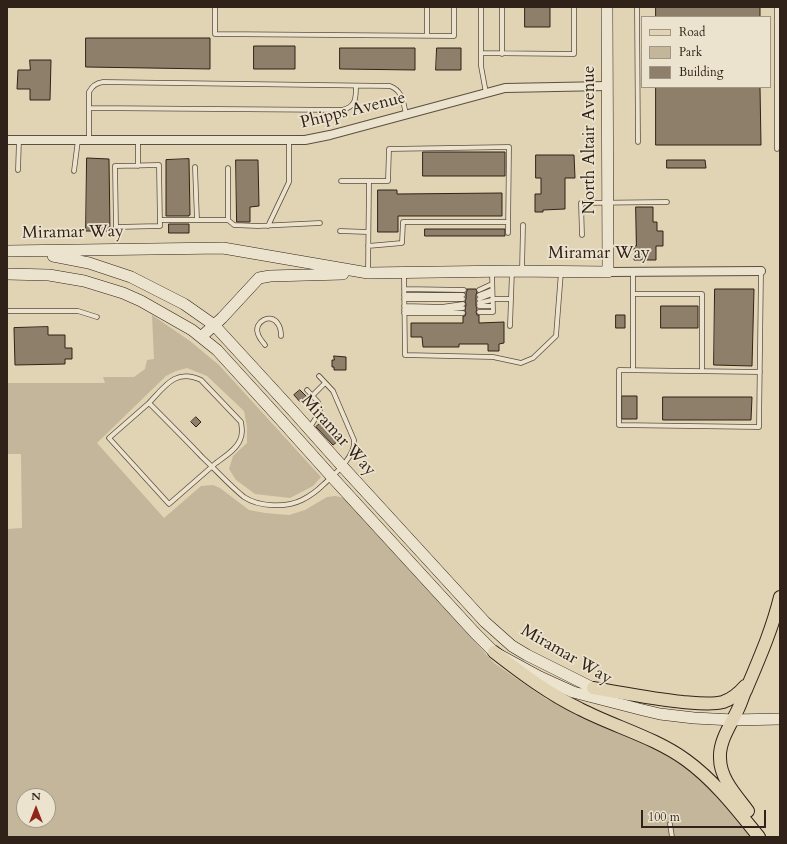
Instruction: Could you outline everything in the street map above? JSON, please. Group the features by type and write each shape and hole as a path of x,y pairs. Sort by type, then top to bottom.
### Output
{"main road":[{"name":"North Altair Avenue","path":"608,7 608,272"},
{"name":"Miramar Way","path":"7,252 223,248 368,273 492,271 608,272"},
{"name":"Miramar Way","path":"7,252 61,257 89,263 131,276 184,304 214,325 485,622 512,646 592,688 613,702"},
{"path":"201,338 259,278 270,276 368,273"},
{"name":"Miramar Way","path":"7,274 49,275 84,281 123,293 141,301 192,330 217,350 494,652 573,692 660,714 694,718 733,720 780,719"},
{"path":"761,837 753,818 729,785 721,769 720,758 724,736 733,720 768,637 780,598"},
{"path":"494,652 548,691 568,703 594,716 650,739 686,760 716,786 761,837"},
{"path":"592,688 653,699 711,703 722,702 738,694 749,682"}],"street":[{"name":"Phipps Avenue","path":"7,140 305,140 330,135 505,88 607,86"},
{"name":"Miramar Way","path":"608,272 761,271"}],"lane":[{"path":"215,7 215,34 427,36 454,36 454,7"},
{"path":"427,7 427,36"},
{"path":"481,7 480,66 486,93"},
{"path":"502,7 502,54"},
{"path":"481,53 574,54 574,7"},
{"path":"637,7 638,142"},
{"path":"778,7 778,149"},
{"path":"89,140 89,92 94,85 103,82 390,86 399,91 402,96 406,114"},
{"path":"89,108 342,110 353,104 356,96 356,86"},
{"path":"18,170 19,140"},
{"path":"74,171 78,140"},
{"path":"138,140 138,166"},
{"path":"268,226 289,182 289,140"},
{"path":"341,181 388,181 389,149 509,147 508,233"},
{"path":"160,165 160,226 116,227 115,166 138,166 160,165"},
{"path":"195,167 197,220"},
{"path":"228,168 228,220"},
{"path":"368,273 369,181"},
{"path":"582,235 581,203 667,202"},
{"path":"160,220 228,220 234,225 268,226 320,223"},
{"path":"368,246 402,244 403,222 508,222"},
{"path":"510,326 511,299 517,271 523,225"},
{"path":"340,231 368,232"},
{"path":"479,312 493,312 492,271"},
{"path":"404,273 405,355 493,357 520,362 533,358 556,336 561,271"},
{"path":"760,372 619,370 618,425 759,427 760,372 761,271"},
{"path":"633,272 633,370"},
{"path":"479,299 492,284"},
{"path":"404,289 463,302"},
{"path":"633,294 702,294 702,371"},
{"path":"479,299 492,296 511,299"},
{"path":"479,299 492,296"},
{"path":"404,297 463,302"},
{"path":"479,299 492,306"},
{"path":"404,310 463,302"},
{"path":"404,310 463,302"},
{"path":"7,311 78,310 97,317"},
{"path":"265,345 258,335 257,329 259,323 263,320 267,318 276,321 279,326 281,336"},
{"path":"187,375 194,376 201,380 241,422 242,435 240,442 212,467 169,504 109,438 149,403 173,379 187,375"},
{"path":"149,403 230,485 245,498 264,505 283,506 302,501 318,490 342,466 355,446 354,440 332,391 319,376"},
{"path":"312,396 325,383"},
{"path":"307,390 318,402 320,411 309,429"},
{"path":"670,824 672,837"}],"green space":[{"path":"152,315 190,341 219,365 321,477 313,486 290,498 255,494 236,480 229,469 233,456 247,443 247,427 244,411 207,376 187,368 166,376 97,443 164,518 201,486 213,485 220,488 249,510 289,515 305,510 327,497 335,496 345,498 494,663 546,699 651,745 696,772 750,837 7,837 7,529 22,528 21,454 7,454 7,383 105,383 103,377 134,377 145,369 147,360 154,359"}],"building":[{"path":"525,7 550,7 550,27 525,27"},
{"path":"656,7 760,7 760,16 656,16"},
{"path":"86,38 210,38 210,69 86,67"},
{"path":"254,46 295,46 295,69 254,69"},
{"path":"340,48 415,48 415,70 340,69"},
{"path":"437,48 461,48 461,70 436,70"},
{"path":"30,60 51,60 50,100 30,100 30,89 17,89 18,70 30,70"},
{"path":"656,88 760,88 761,145 656,145"},
{"path":"423,152 505,152 505,176 423,176"},
{"path":"536,155 574,155 575,178 565,178 565,209 535,212 535,194 541,194 541,178 536,178"},
{"path":"87,158 109,159 110,231 86,231"},
{"path":"189,159 190,215 166,216 166,160"},
{"path":"236,160 258,160 259,206 250,207 250,222 237,222"},
{"path":"667,160 705,160 706,168 667,168"},
{"path":"378,190 397,190 397,194 502,193 502,216 398,216 398,232 378,232"},
{"path":"636,207 653,207 653,222 657,222 657,231 663,231 663,246 656,246 656,260 634,260 634,246 636,246"},
{"path":"169,224 189,224 189,233 169,233"},
{"path":"425,229 505,229 505,236 425,236"},
{"path":"467,289 476,289 476,312 477,315 479,315 479,323 504,322 504,343 499,344 499,351 488,351 488,344 459,344 459,347 423,347 422,337 411,337 411,323 463,323 463,316 465,316 466,313 465,301"},
{"path":"715,289 754,289 752,366 714,365"},
{"path":"661,306 698,306 698,328 661,328"},
{"path":"616,315 625,315 625,328 616,328"},
{"path":"48,327 48,335 65,335 65,348 72,348 72,359 65,359 65,364 15,365 14,328"},
{"path":"334,356 346,357 346,370 334,370 334,367 332,367 332,360 334,360"},
{"path":"300,390 307,397 301,403 294,395"},
{"path":"622,396 637,396 637,419 622,419"},
{"path":"663,397 752,397 751,420 663,420"},
{"path":"196,417 201,422 196,427 191,422"},
{"path":"322,422 338,441 333,445 316,427"}]}
